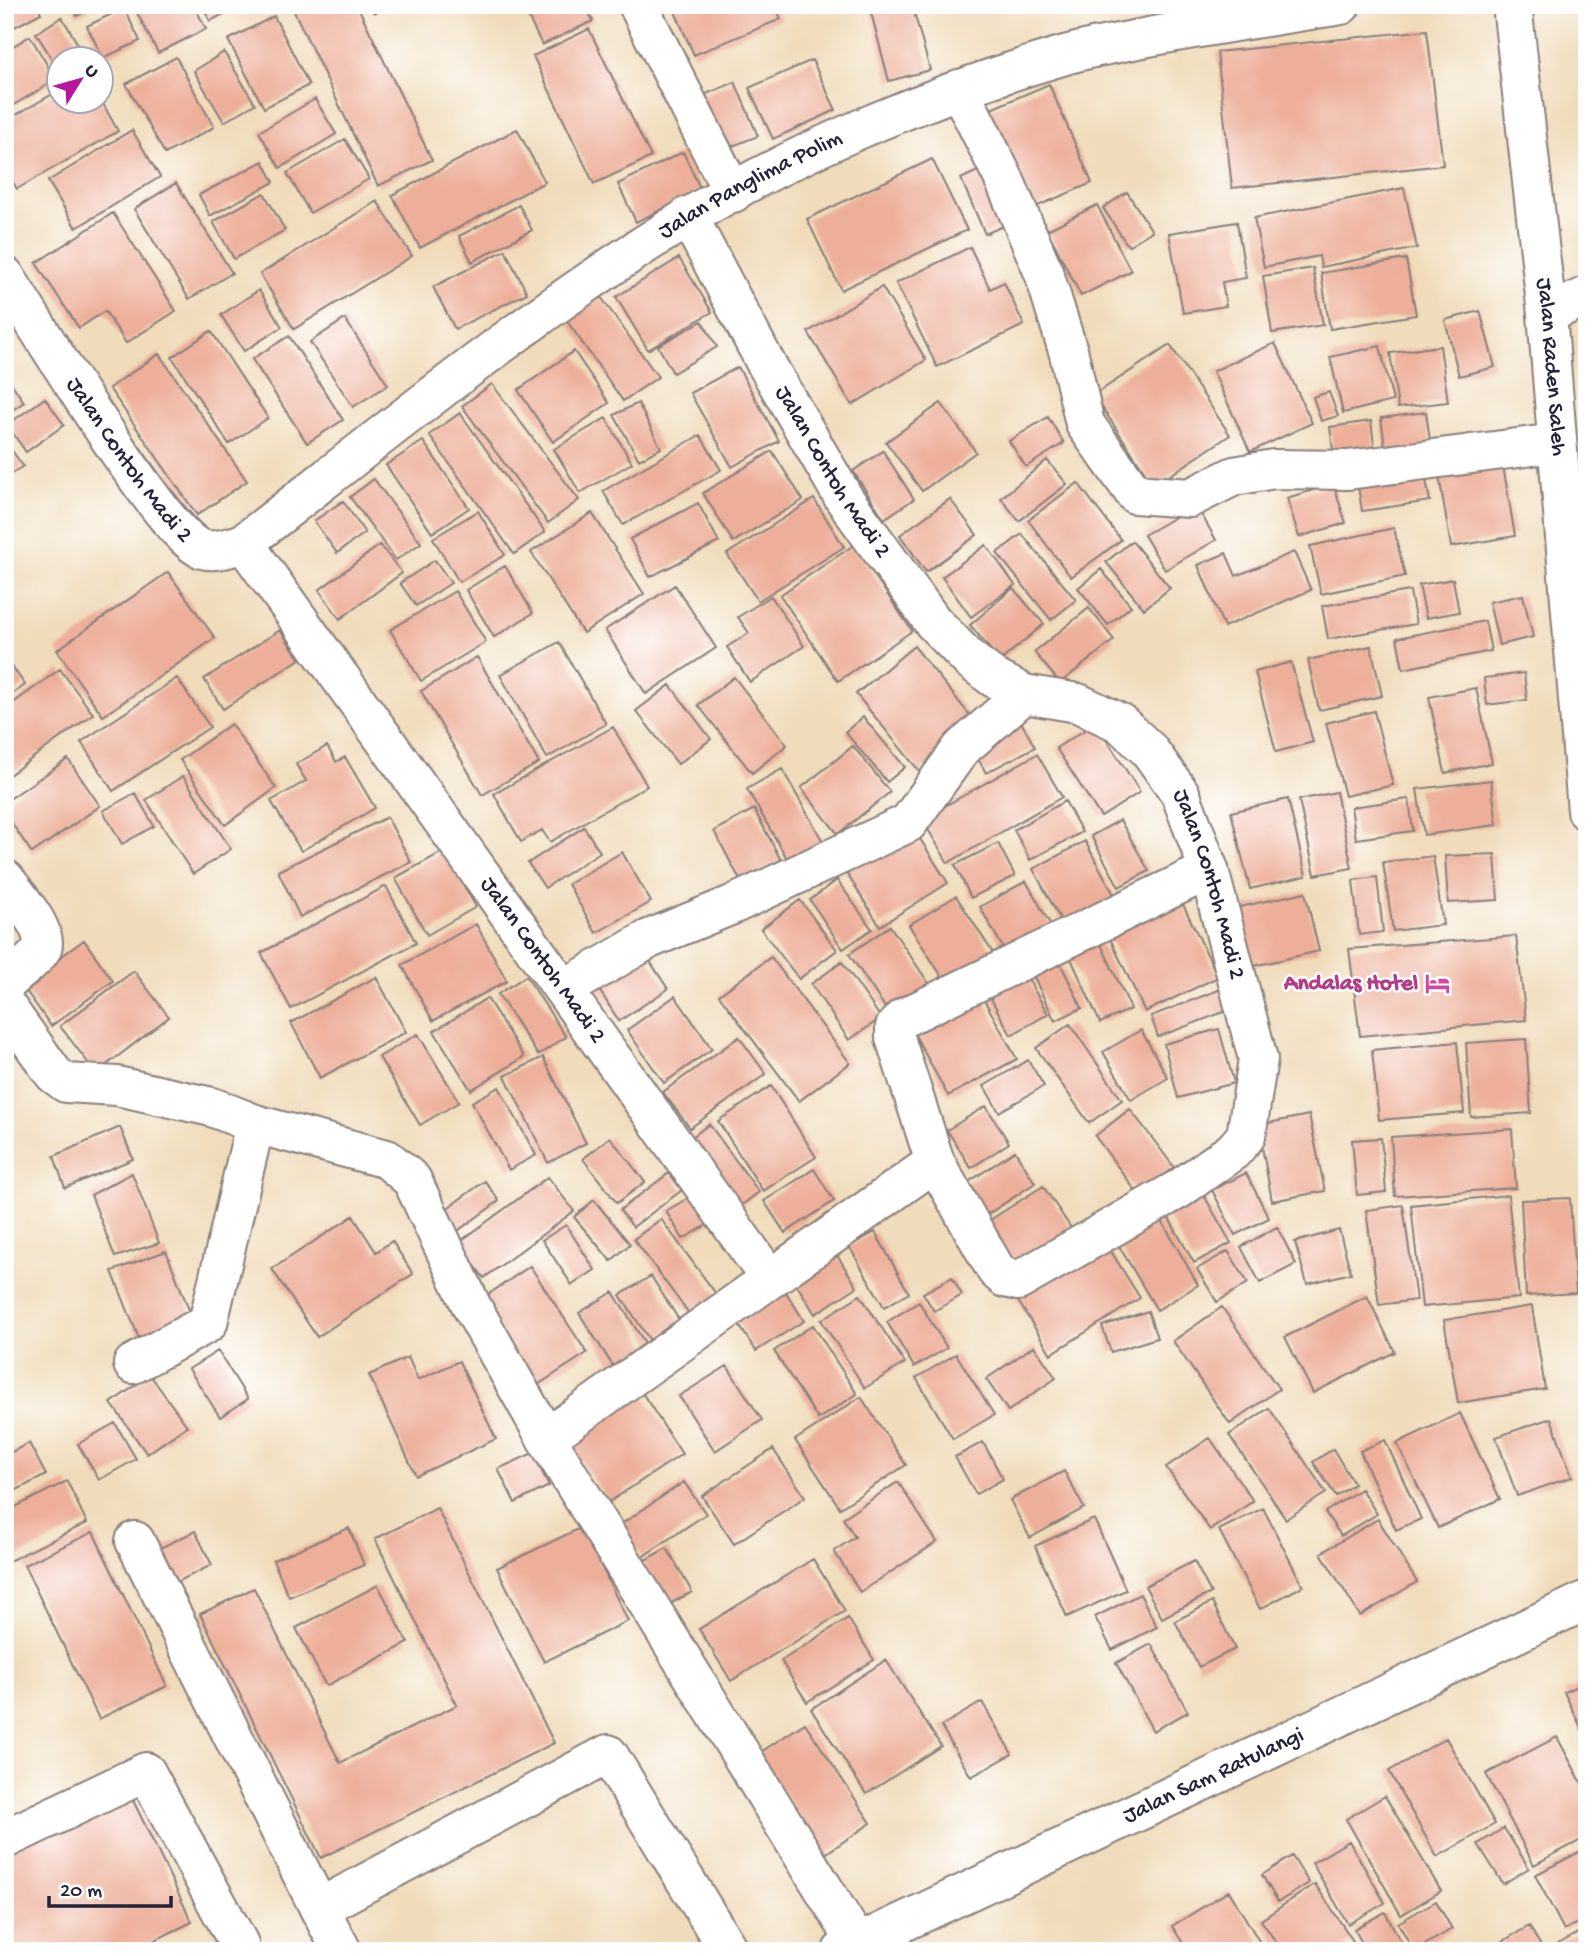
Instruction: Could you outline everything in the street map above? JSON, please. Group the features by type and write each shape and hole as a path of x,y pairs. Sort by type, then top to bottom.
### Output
{"main road":[{"path":"638,5 733,193"},
{"name":"Jalan Panglima Polim","path":"244,543 427,401 582,286 688,216 813,151 959,89 1068,54 1213,24 1341,5"},
{"name":"Jalan Raden Saleh","path":"1512,5 1547,314 1587,811"},
{"path":"959,89 1004,178 1044,273 1069,354 1085,424 1135,494 1191,498 1234,476 1273,468 1348,470 1556,443"},
{"name":"Jalan Contoh Madi 2","path":"688,216 764,360 845,500 933,622 969,659 994,678 1024,694 1078,703 1120,723 1149,750 1180,793 1209,870 1258,1059 1246,1136 1233,1151 1179,1189 1018,1281 1005,1278 996,1270 935,1162"},
{"name":"Jalan Contoh Madi 2","path":"5,276 121,455 183,538 202,549 220,550 244,543 770,1279"},
{"path":"1547,314 1587,296"},
{"path":"564,989 649,939 732,905 908,823 961,749 1024,694"},
{"path":"546,1437 935,1162 895,1038 895,1027 903,1018 1209,870"},
{"path":"5,879 37,923 44,947 5,985"},
{"path":"5,1005 54,1074 66,1083 117,1086 212,1107 255,1124 387,1159 412,1180 472,1307 546,1437 850,1947"},
{"path":"133,1364 208,1323 255,1124"},
{"path":"135,1541 342,1951"},
{"name":"Jalan Sam Ratulangi","path":"850,1947 1587,1600"},
{"path":"319,1909 608,1754 729,1951"},
{"path":"5,1839 146,1772 235,1948"}],"building":[{"path":"5,5 37,5 41,13 5,32"},
{"path":"72,5 100,5 77,16"},
{"path":"133,5 194,5 206,29 158,53"},
{"path":"202,5 242,5 210,21"},
{"path":"291,5 357,5 432,160 378,186"},
{"path":"370,5 391,5 374,13"},
{"path":"522,5 585,5 593,21 542,45"},
{"path":"775,5 781,19 694,55 673,7"},
{"path":"869,5 912,5 930,70 889,81"},
{"path":"124,8 140,41 116,52 116,46 97,46 87,26"},
{"path":"274,16 309,85 264,108 228,40"},
{"path":"62,17 79,46 46,46 46,49 36,33"},
{"path":"589,29 651,157 594,184 533,56"},
{"path":"1427,30 1443,165 1232,188 1217,52"},
{"path":"30,36 46,63 46,86 5,110 5,51"},
{"path":"224,52 255,104 224,122 194,71"},
{"path":"176,57 214,127 165,154 126,84"},
{"path":"812,60 836,110 773,139 749,88"},
{"path":"735,82 758,136 720,151 699,97"},
{"path":"1049,84 1092,183 1026,211 984,112"},
{"path":"46,98 46,116 110,116 118,131 17,189 5,168 5,121"},
{"path":"315,99 336,134 280,168 259,132"},
{"path":"517,129 545,182 420,248 392,195"},
{"path":"132,130 160,177 76,228 48,181"},
{"path":"345,139 369,179 310,213 287,173"},
{"path":"683,152 701,190 636,222 618,184"},
{"path":"932,159 967,230 841,290 807,219"},
{"path":"263,161 274,182 210,216 199,195"},
{"path":"990,165 1015,221 985,234 961,179"},
{"path":"176,183 232,273 189,299 134,209"},
{"path":"1404,188 1417,248 1321,267 1319,256 1264,267 1254,218"},
{"path":"1127,192 1152,231 1128,246 1103,208"},
{"path":"264,193 285,230 234,259 213,222"},
{"path":"377,201 412,256 294,329 260,274"},
{"path":"519,205 532,230 472,262 459,236"},
{"path":"1097,205 1131,271 1081,296 1047,230"},
{"path":"113,213 176,311 126,343 105,311 79,328 36,263"},
{"path":"1237,222 1246,278 1222,282 1226,306 1183,313 1169,233"},
{"path":"970,247 990,289 1004,282 1024,325 937,367 896,283"},
{"path":"505,250 527,293 455,329 433,287"},
{"path":"679,258 712,312 648,350 616,297"},
{"path":"1406,259 1416,315 1330,329 1321,273"},
{"path":"1313,268 1323,325 1272,333 1263,276"},
{"path":"882,287 926,360 852,405 808,332"},
{"path":"259,290 282,327 244,351 221,315"},
{"path":"601,297 658,377 623,401 567,321"},
{"path":"1480,311 1495,367 1459,376 1445,320"},
{"path":"345,319 388,385 353,407 310,342"},
{"path":"702,321 717,347 673,373 658,346"},
{"path":"211,331 268,418 229,444 172,357"},
{"path":"289,336 343,420 307,443 252,359"},
{"path":"1275,343 1312,423 1250,452 1213,371"},
{"path":"1170,345 1230,435 1154,486 1094,395"},
{"path":"1380,346 1393,401 1343,413 1330,357"},
{"path":"1440,346 1448,402 1398,408 1390,353"},
{"path":"574,351 609,403 553,442 518,390"},
{"path":"159,354 247,481 197,515 109,388"},
{"path":"738,367 779,441 732,467 690,393"},
{"path":"5,374 24,402 5,415"},
{"path":"492,384 579,500 548,523 462,406"},
{"path":"1329,392 1338,416 1321,421 1313,397"},
{"path":"45,398 64,425 26,452 7,425"},
{"path":"638,403 661,448 639,460 614,415"},
{"path":"941,403 976,452 922,491 886,442"},
{"path":"1426,412 1431,448 1386,454 1381,418"},
{"path":"460,413 545,532 514,554 429,435"},
{"path":"1048,417 1064,443 1026,467 1009,441"},
{"path":"606,418 632,463 580,493 554,449"},
{"path":"1371,421 1375,452 1334,458 1330,427"},
{"path":"700,435 721,470 623,525 603,491"},
{"path":"5,441 23,466 5,478"},
{"path":"423,441 469,508 432,533 386,465"},
{"path":"772,451 803,500 733,542 703,493"},
{"path":"883,451 914,499 884,519 853,471"},
{"path":"1501,454 1515,536 1451,547 1437,464"},
{"path":"1047,460 1067,484 1019,521 1001,498"},
{"path":"1423,463 1430,501 1362,511 1356,474"},
{"path":"374,479 421,543 396,560 350,497"},
{"path":"1078,483 1121,540 1071,577 1028,520"},
{"path":"1333,484 1346,523 1299,537 1287,498"},
{"path":"814,499 844,547 758,601 727,554"},
{"path":"950,499 977,535 926,572 900,535"},
{"path":"343,501 365,533 337,553 314,521"},
{"path":"698,503 719,542 650,577 630,539"},
{"path":"1196,505 1216,540 1165,570 1144,535"},
{"path":"478,511 505,555 459,582 433,538"},
{"path":"592,513 644,594 583,633 531,552"},
{"path":"1394,528 1405,576 1321,594 1310,546"},
{"path":"1022,534 1076,600 1051,620 997,553"},
{"path":"1132,541 1170,588 1144,609 1106,562"},
{"path":"380,545 402,573 340,619 319,590"},
{"path":"854,545 912,631 838,681 780,595"},
{"path":"986,545 1015,585 971,617 942,577"},
{"path":"1294,552 1311,590 1224,627 1198,565 1226,553 1236,576"},
{"path":"435,560 451,583 416,606 400,583"},
{"path":"505,566 533,613 494,637 466,590"},
{"path":"1101,569 1131,606 1108,625 1078,588"},
{"path":"168,572 215,638 103,716 57,650"},
{"path":"1453,579 1459,612 1426,618 1419,585"},
{"path":"675,585 716,648 646,694 605,630"},
{"path":"1013,588 1044,624 1000,661 970,625"},
{"path":"455,591 486,642 421,681 390,630"},
{"path":"1410,591 1416,624 1328,639 1322,606"},
{"path":"1523,595 1533,637 1499,645 1489,602"},
{"path":"771,596 804,646 750,682 727,647 749,633 738,617"},
{"path":"1089,608 1114,640 1060,683 1034,652"},
{"path":"1485,621 1491,651 1403,669 1397,638"},
{"path":"280,630 300,659 223,709 204,679"},
{"path":"559,642 606,724 547,758 500,675"},
{"path":"914,646 977,724 920,772 856,694"},
{"path":"1371,646 1382,696 1319,710 1308,660"},
{"path":"5,656 25,685 5,699"},
{"path":"477,657 539,763 482,795 421,691"},
{"path":"1291,662 1313,742 1276,752 1255,672"},
{"path":"60,669 93,714 5,778 5,709"},
{"path":"1524,673 1527,700 1487,705 1484,678"},
{"path":"734,677 787,745 752,773 698,705"},
{"path":"177,678 210,727 113,791 81,742"},
{"path":"670,685 711,739 678,764 636,711"},
{"path":"1476,688 1492,763 1445,773 1429,697"},
{"path":"1374,711 1393,785 1345,796 1326,723"},
{"path":"863,717 905,767 887,782 845,732"},
{"path":"1020,720 1035,747 986,773 971,746"},
{"path":"1096,723 1140,792 1101,817 1056,748"},
{"path":"231,724 276,788 225,825 180,760"},
{"path":"613,727 647,786 550,842 542,830 521,842 494,794"},
{"path":"327,746 336,762 345,757 375,808 301,851 271,801 306,781 296,764"},
{"path":"853,746 890,792 838,834 801,788"},
{"path":"1037,754 1062,797 948,863 922,819"},
{"path":"68,759 100,806 32,853 5,813 5,802"},
{"path":"782,769 830,854 796,874 747,789"},
{"path":"183,776 231,849 193,874 146,800"},
{"path":"1491,780 1497,825 1424,835 1417,789"},
{"path":"1336,792 1352,868 1315,875 1299,800"},
{"path":"135,793 154,826 122,844 103,811"},
{"path":"1288,799 1306,876 1250,889 1231,812"},
{"path":"1409,799 1413,831 1356,839 1351,807"},
{"path":"1065,801 1082,832 1030,860 1014,830"},
{"path":"754,809 781,860 741,882 714,831"},
{"path":"387,817 411,862 300,917 278,871"},
{"path":"1120,820 1149,871 1119,887 1091,836"},
{"path":"910,823 948,883 880,926 842,866"},
{"path":"584,827 600,852 545,888 528,863"},
{"path":"1085,841 1116,898 1064,926 1033,869"},
{"path":"998,843 1015,876 971,898 955,865"},
{"path":"444,851 476,907 427,935 395,878"},
{"path":"622,852 651,902 596,933 568,884"},
{"path":"1495,854 1498,900 1448,903 1445,856"},
{"path":"1433,856 1443,925 1393,931 1383,862"},
{"path":"1377,877 1383,932 1359,935 1353,880"},
{"path":"837,880 872,929 843,949 810,900"},
{"path":"1026,881 1053,929 1007,955 980,907"},
{"path":"386,886 416,943 291,1009 261,953"},
{"path":"1177,892 1218,977 1145,1012 1104,926"},
{"path":"1305,892 1319,951 1241,969 1227,910"},
{"path":"956,896 995,956 948,986 909,925"},
{"path":"800,900 837,950 799,979 761,929"},
{"path":"476,924 507,981 433,1021 402,965"},
{"path":"890,926 932,988 891,1016 849,954"},
{"name":"Andalas Hotel","path":"1516,936 1526,1020 1360,1036 1349,949"},
{"path":"1098,938 1131,1009 1100,1023 1068,952"},
{"path":"84,940 113,981 51,1026 22,985"},
{"path":"640,946 668,989 619,1021 591,977"},
{"path":"1055,952 1082,1008 1055,1021 1028,965"},
{"path":"771,957 850,1063 799,1101 719,995"},
{"path":"842,962 881,1018 849,1040 811,984"},
{"path":"1023,970 1048,1014 1011,1035 986,990"},
{"path":"134,971 169,1017 96,1073 60,1026"},
{"path":"526,976 566,1037 538,1055 498,994"},
{"path":"376,977 406,1032 320,1078 291,1023"},
{"path":"978,989 1017,1059 948,1096 910,1026"},
{"path":"1221,989 1229,1010 1158,1037 1151,1016"},
{"path":"675,996 712,1049 664,1083 627,1030"},
{"path":"487,998 524,1057 471,1090 434,1031"},
{"path":"1070,1024 1122,1100 1089,1123 1036,1048"},
{"path":"1219,1029 1234,1083 1178,1098 1164,1044"},
{"path":"1141,1030 1168,1078 1131,1100 1103,1052"},
{"path":"418,1034 459,1102 420,1125 379,1057"},
{"path":"739,1037 766,1074 690,1128 663,1092"},
{"path":"1526,1039 1531,1113 1471,1117 1466,1043"},
{"path":"1457,1042 1464,1113 1379,1120 1372,1050"},
{"path":"543,1057 586,1143 548,1163 505,1076"},
{"path":"1028,1060 1044,1086 999,1112 984,1086"},
{"path":"771,1086 816,1157 763,1191 718,1121"},
{"path":"499,1087 536,1155 509,1170 472,1102"},
{"path":"986,1106 1009,1143 971,1168 947,1130"},
{"path":"1130,1109 1174,1167 1138,1194 1095,1136"},
{"path":"1309,1115 1325,1191 1272,1201 1258,1125"},
{"path":"709,1124 759,1192 738,1208 690,1139"},
{"path":"120,1127 133,1159 65,1188 54,1156"},
{"path":"1512,1129 1516,1188 1395,1196 1391,1137"},
{"path":"610,1137 645,1182 617,1203 583,1159"},
{"path":"1381,1138 1386,1192 1357,1195 1352,1140"},
{"path":"1015,1151 1035,1183 982,1218 961,1187"},
{"path":"814,1169 834,1201 785,1233 764,1201"},
{"path":"132,1173 159,1243 115,1257 91,1195"},
{"path":"669,1173 682,1190 633,1227 620,1210"},
{"path":"1246,1173 1269,1218 1235,1235 1212,1190"},
{"path":"548,1177 574,1211 484,1278 458,1243"},
{"path":"485,1181 499,1201 456,1232 442,1212"},
{"path":"1043,1186 1071,1228 1015,1264 987,1222"},
{"path":"1202,1192 1231,1243 1194,1263 1166,1213"},
{"path":"695,1194 712,1222 683,1239 666,1211"},
{"path":"1508,1195 1519,1298 1422,1307 1411,1205"},
{"path":"1570,1198 1576,1293 1526,1296 1521,1200"},
{"path":"594,1200 630,1244 611,1261 574,1217"},
{"path":"1403,1205 1416,1300 1379,1305 1366,1210"},
{"path":"353,1216 376,1252 392,1241 413,1274 317,1337 272,1269"},
{"path":"661,1219 719,1298 692,1318 634,1239"},
{"path":"1162,1221 1198,1285 1157,1310 1119,1246"},
{"path":"566,1225 595,1270 572,1285 542,1240"},
{"path":"1277,1227 1296,1264 1260,1283 1241,1247"},
{"path":"1339,1230 1351,1273 1307,1284 1295,1242"},
{"path":"875,1232 909,1293 884,1307 849,1246"},
{"path":"1104,1240 1140,1298 1051,1354 1015,1296"},
{"path":"166,1251 193,1320 140,1341 112,1271"},
{"path":"1228,1251 1248,1283 1217,1302 1197,1269"},
{"path":"837,1255 857,1287 815,1314 795,1282"},
{"path":"530,1266 587,1353 536,1386 480,1300"},
{"path":"651,1276 681,1323 651,1342 620,1295"},
{"path":"952,1277 962,1295 934,1311 923,1293"},
{"path":"613,1292 648,1348 615,1369 579,1313"},
{"path":"786,1292 804,1321 756,1351 737,1322"},
{"path":"860,1295 905,1363 865,1388 821,1320"},
{"path":"1367,1296 1395,1352 1313,1393 1285,1337"},
{"path":"919,1302 947,1348 914,1367 887,1322"},
{"path":"1532,1306 1545,1389 1458,1403 1444,1320"},
{"path":"1222,1307 1279,1389 1230,1424 1173,1341"},
{"path":"1148,1311 1157,1338 1111,1352 1102,1326"},
{"path":"813,1325 857,1394 818,1419 774,1351"},
{"path":"1034,1346 1056,1378 1008,1411 986,1379"},
{"path":"218,1351 248,1399 220,1417 189,1369"},
{"path":"956,1354 994,1415 953,1439 916,1378"},
{"path":"408,1357 418,1380 459,1361 496,1439 416,1476 369,1375"},
{"path":"727,1366 762,1420 715,1451 679,1396"},
{"path":"150,1375 187,1426 147,1454 111,1403"},
{"path":"637,1385 682,1454 609,1502 563,1434"},
{"path":"861,1397 906,1465 840,1508 795,1440"},
{"path":"1269,1408 1326,1493 1286,1519 1229,1435"},
{"path":"1460,1413 1500,1499 1438,1528 1397,1443"},
{"path":"1551,1418 1572,1477 1517,1496 1496,1437"},
{"path":"115,1423 136,1459 99,1480 78,1444"},
{"path":"1210,1438 1253,1501 1210,1530 1166,1467"},
{"path":"1385,1440 1421,1519 1396,1530 1360,1451"},
{"path":"983,1442 1003,1479 976,1494 955,1457"},
{"path":"29,1443 46,1475 5,1496 5,1449 8,1454"},
{"path":"773,1449 805,1497 734,1544 702,1496"},
{"path":"1333,1449 1354,1484 1336,1496 1313,1462"},
{"path":"533,1453 549,1486 515,1503 498,1469"},
{"path":"1064,1471 1084,1508 1030,1538 1010,1500"},
{"path":"67,1481 87,1523 5,1563 5,1512"},
{"path":"684,1482 706,1514 642,1557 620,1525"},
{"path":"898,1482 937,1542 860,1592 834,1551 855,1537 843,1518"},
{"path":"1361,1489 1377,1514 1341,1536 1325,1512"},
{"path":"437,1508 554,1743 321,1858 200,1614 254,1588 340,1763 457,1705 375,1539"},
{"path":"1263,1508 1303,1586 1260,1609 1219,1530"},
{"path":"1094,1519 1126,1590 1067,1617 1035,1546"},
{"path":"1378,1519 1417,1582 1360,1616 1321,1553"},
{"path":"582,1527 628,1621 544,1662 497,1568"},
{"path":"349,1528 364,1565 289,1597 273,1560"},
{"path":"195,1531 212,1565 177,1582 160,1548"},
{"path":"93,1532 167,1686 99,1719 24,1565"},
{"path":"667,1548 692,1592 668,1605 643,1561"},
{"path":"813,1559 845,1611 731,1681 699,1629"},
{"path":"1194,1561 1211,1593 1162,1618 1145,1586"},
{"path":"378,1585 408,1643 326,1686 296,1628"},
{"path":"1140,1594 1157,1627 1112,1650 1095,1617"},
{"path":"1212,1602 1235,1649 1199,1667 1175,1621"},
{"path":"848,1618 874,1660 807,1702 781,1661"},
{"path":"1151,1644 1188,1712 1153,1731 1116,1663"},
{"path":"886,1660 941,1746 866,1794 811,1709"},
{"path":"1587,1681 1587,1740 1564,1692"},
{"path":"982,1702 1012,1754 971,1777 941,1726"},
{"path":"805,1723 871,1823 825,1854 758,1754"},
{"path":"1557,1737 1587,1793 1587,1837 1534,1865 1486,1774"},
{"path":"1446,1738 1495,1824 1437,1857 1389,1771"},
{"path":"129,1792 192,1922 133,1951 5,1951 5,1852"},
{"path":"1385,1796 1441,1891 1401,1915 1346,1819"},
{"path":"1504,1828 1529,1868 1503,1884 1478,1844"},
{"path":"1349,1841 1385,1903 1348,1924 1312,1863"},
{"path":"1587,1848 1587,1918 1564,1930 1535,1875"},
{"path":"1292,1856 1309,1883 1278,1902 1262,1875"},
{"path":"1315,1884 1353,1941 1339,1951 1282,1951 1261,1920"},
{"path":"1229,1891 1265,1951 1188,1951 1172,1926"},
{"path":"1436,1901 1452,1929 1414,1951 1398,1923"},
{"path":"1385,1912 1406,1951 1367,1951 1354,1929"},
{"path":"1529,1926 1544,1951 1486,1951"},
{"path":"1587,1928 1587,1951 1559,1951 1556,1945"}],"place":[{"name":"Andalas Hotel","path":"1438,984"}]}
